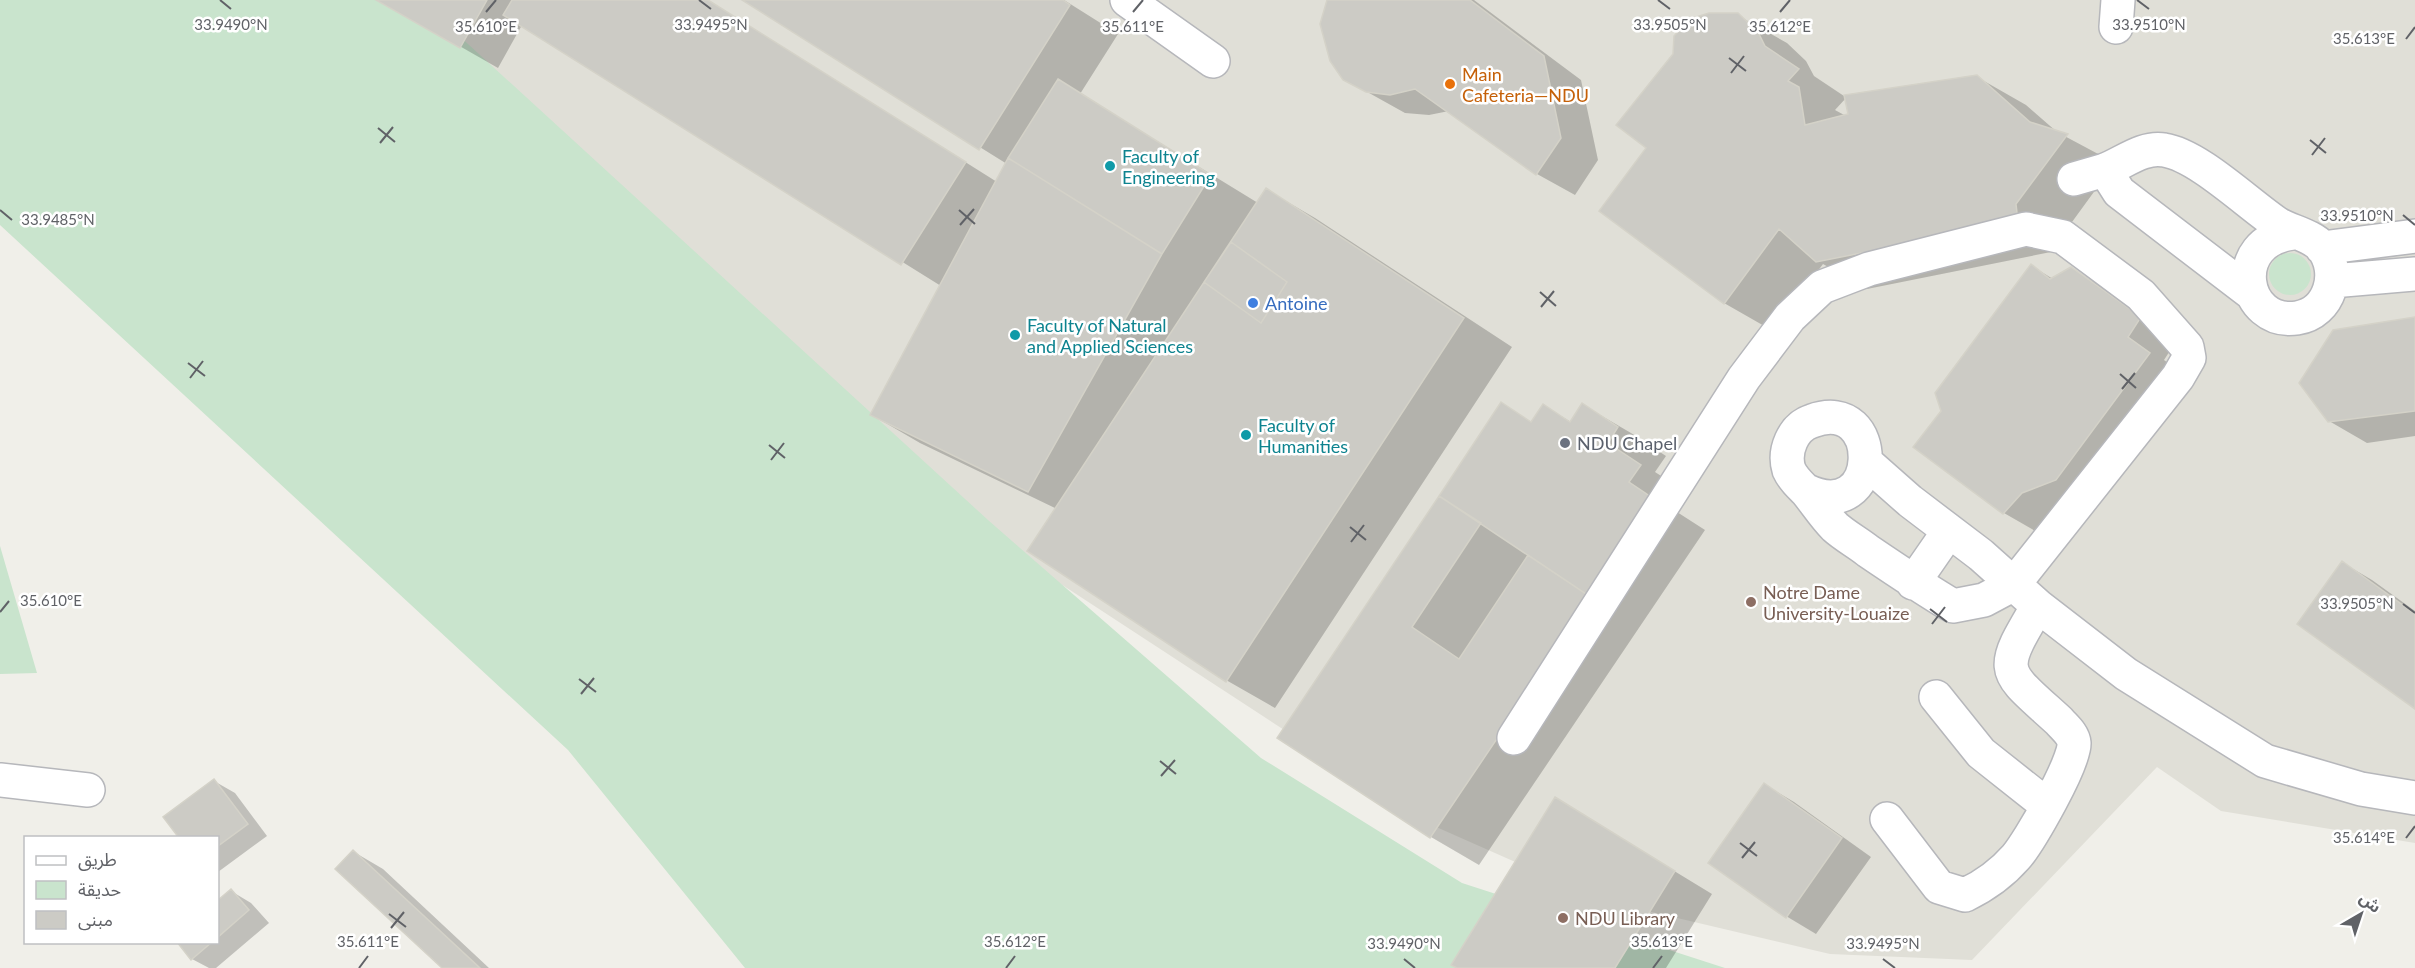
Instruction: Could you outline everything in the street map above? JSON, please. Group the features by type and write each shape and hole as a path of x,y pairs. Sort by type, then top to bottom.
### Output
{"street":[{"path":"1127,0 1213,61"},
{"path":"2074,179 2105,170 2138,155 2162,149 2182,155 2293,233 2307,237 2322,248 2331,263 2332,281 2327,298 2314,311 2297,318 2278,316 2262,307 2252,293 2119,192 2105,170"},
{"path":"1514,738 1744,378 1790,317 1822,287 1869,269 2026,229 2063,237 2141,295 2187,347 2189,358 2178,377 2014,584 1984,600 1953,606 1913,583 1835,527 1792,474 1787,455 1797,431 1807,423 1831,417 1854,428 1862,438 1867,463 1863,475 1855,486 1844,494 1831,497 1817,496 1805,490"},
{"path":"2252,293 2249,271 2256,251 2265,241 2278,235 2293,233"},
{"path":"2322,248 2415,236"},
{"path":"2332,281 2415,274"},
{"path":"1867,463 2038,606 2126,674 2265,762 2361,789 2415,798"},
{"path":"1913,583 1949,531"},
{"path":"1887,819 1939,887 1965,895 1984,886 2016,856 2048,806 2073,757 2074,743 2070,732 2018,683 2010,667 2013,648 2038,606"},
{"path":"1936,697 1981,753 2048,806"},
{"path":"0,780 88,790"}],"shaded area":[{"name":"Notre Dame University-Louaize","path":"302,0 2415,0 2415,843 2221,811 2157,767 1972,960 1830,954 1601,900 1425,822 834,436"}],"green space":[{"path":"0,0 420,0 988,520 1261,758 1462,883 1725,968 745,968 568,750 0,225"},
{"path":"2290,253 2305,259 2311,274 2305,289 2290,295 2275,289 2269,274 2275,259"},
{"path":"0,546 37,673 0,674"}],"building":[{"path":"376,0 487,0 460,48"},
{"path":"512,0 708,0 966,162 901,265 503,15"},
{"path":"742,0 1063,0 1070,5 979,150"},
{"name":"Main Cafeteria—NDU","path":"1327,0 1470,0 1544,56 1561,138 1536,175 1415,89 1390,95 1366,92 1343,80 1330,61 1320,24"},
{"path":"1709,13 1738,13 1758,32 1765,46 1799,69 1788,81 1799,87 1805,125 1848,114 1844,95 1977,75 2030,122 2068,134 2016,204 2018,222 1816,262 1779,229 1724,304 1599,211 1646,148 1616,125 1673,54 1674,36 1690,19"},
{"name":"Faculty of Engineering","path":"1058,79 1211,175 1162,254 1008,158"},
{"name":"Faculty of Natural and Applied Sciences","path":"1008,158 1162,254 1028,492 870,415"},
{"name":"Faculty of Humanities","path":"1266,188 1464,318 1226,682 1027,551"},
{"name":"Antoine","path":"1231,242 1287,282 1261,323 1204,282"},
{"path":"2031,264 2050,279 2071,267 2141,317 2128,337 2150,353 2056,480 2022,493 2003,514 1913,447 1941,411 1935,393"},
{"path":"2415,317 2415,411 2328,422 2299,383 2333,330"},
{"path":"1501,402 1531,422 1543,404 1570,422 1582,403 1618,427 1608,443 1641,465 1629,482 1657,501 1592,598 1439,496"},
{"path":"1439,496 1481,523 1412,627 1459,659 1528,555 1592,598 1430,838 1277,738"},
{"path":"2342,561 2415,614 2415,709 2297,624"},
{"path":"214,779 248,824 219,845 219,836 177,836 163,817"},
{"path":"1764,783 1842,838 1786,918 1708,863"},
{"name":"NDU Library","path":"1555,797 1675,871 1615,968 1457,968 1451,965"},
{"path":"353,850 480,968 442,968 335,869"},
{"path":"231,889 249,910 219,936 219,899"},
{"path":"179,944 210,944 191,960"}],"place":[{"name":"Main Cafeteria—NDU","path":"1450,84"},
{"name":"Faculty of Engineering","path":"1110,166"},
{"name":"Antoine","path":"1253,303"},
{"name":"Faculty of Natural and Applied Sciences","path":"1015,335"},
{"name":"Faculty of Humanities","path":"1246,435"},
{"name":"NDU Chapel","path":"1565,443"},
{"name":"Notre Dame University-Louaize","path":"1751,602"},
{"name":"NDU Library","path":"1563,918"}]}
